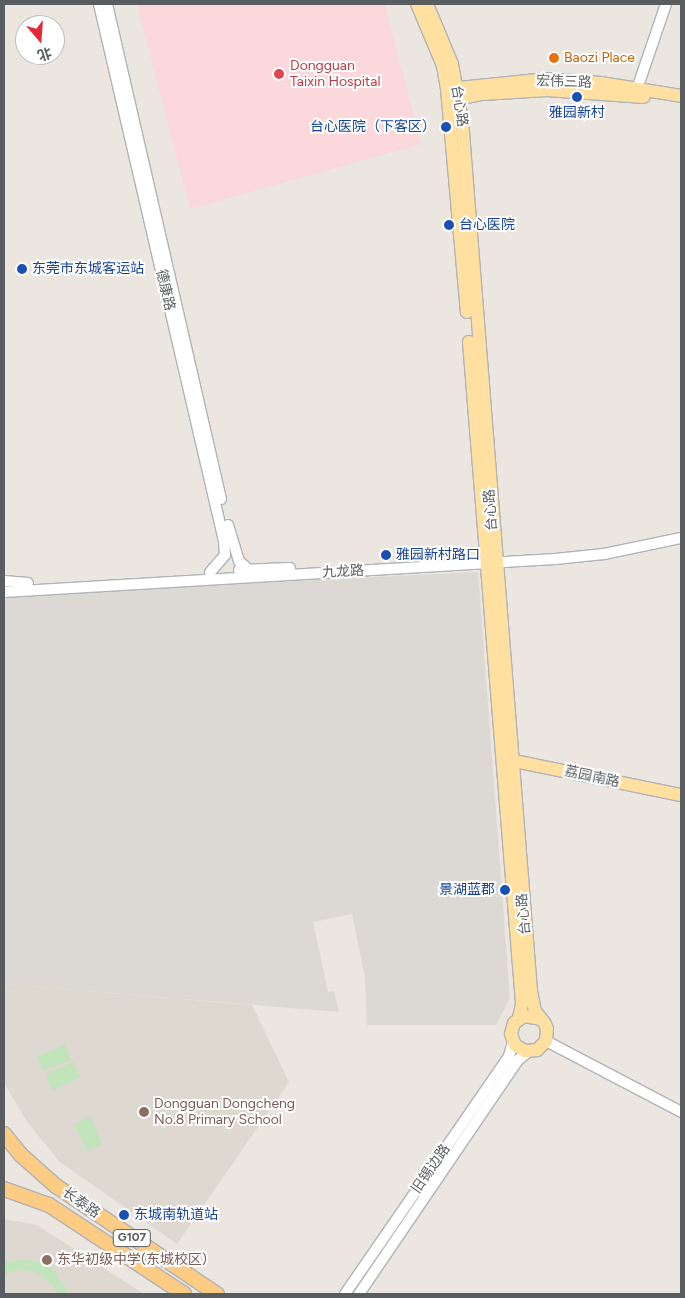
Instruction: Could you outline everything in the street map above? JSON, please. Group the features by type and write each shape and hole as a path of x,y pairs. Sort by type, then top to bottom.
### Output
{"highway":[{"name":"长泰路","path":"4,1134 21,1155 56,1186 217,1294"},
{"name":"长泰路","path":"4,1189 50,1205 184,1294"}],"main road":[{"name":"台心路","path":"417,4 443,66 452,94"},
{"name":"台心路","path":"426,4 445,43 452,94 507,763 531,991 535,1011 541,1019"},
{"name":"宏伟三路","path":"452,94 547,90 636,92 681,96"},
{"name":"宏伟三路","path":"636,92 681,105"},
{"name":"台心路","path":"507,763 522,1004 519,1018"},
{"name":"荔园南路","path":"507,763 681,795"},
{"name":"荔园南路","path":"507,763 681,802"},
{"path":"530,1015 541,1019 547,1029 546,1041 537,1050 529,1051 514,1042 512,1028 519,1018 530,1015"}],"street":[{"name":"德康路","path":"99,4 224,541 225,555 210,572"},
{"name":"德康路","path":"107,4 233,546 239,561 249,570"},
{"path":"636,92 666,4"},
{"name":"九龙路","path":"4,581 17,583 249,570 490,561 603,547 681,532"},
{"name":"九龙路","path":"4,592 604,554 681,538"},
{"path":"546,1041 681,1112"},
{"name":"旧锡边路","path":"345,1294 509,1056 514,1042"},
{"name":"旧锡边路","path":"359,1294 518,1060 529,1051"}],"shaded area":[{"name":"Dongguan Taixin Hospital","path":"137,4 385,4 421,144 190,209"},
{"path":"478,572 510,998 496,1025 367,1025 365,977 352,914 313,922 328,992 334,991 339,1012 4,984 4,601 11,595"},
{"name":"Dongguan Dongcheng No.8 Primary School","path":"4,984 252,1005 289,1082 177,1244 60,1162 28,1123 4,1083"},
{"name":"东华初级中学(东城校区)","path":"4,1219 37,1225 144,1294 4,1294"}],"green space":[{"path":"65,1045 71,1060 43,1071 37,1056"},
{"path":"73,1062 80,1077 53,1090 46,1075"},
{"path":"90,1117 102,1143 87,1150 75,1124"},
{"path":"24,1259 40,1262 54,1270 69,1294 58,1294 51,1283 36,1272 17,1270 4,1274 4,1263"}],"place":[{"name":"Baozi Place","path":"554,58"},
{"name":"Dongguan Taixin Hospital","path":"279,74"},
{"name":"雅园新村","path":"577,97"},
{"name":"台心医院（下客区）","path":"446,127"},
{"name":"台心医院","path":"449,225"},
{"name":"东莞市东城客运站","path":"22,269"},
{"name":"雅园新村路口","path":"386,555"},
{"name":"景湖蓝郡","path":"505,890"},
{"name":"Dongguan Dongcheng No.8 Primary School","path":"144,1112"},
{"name":"东城南轨道站","path":"124,1215"},
{"name":"东华初级中学(东城校区)","path":"47,1260"}]}
